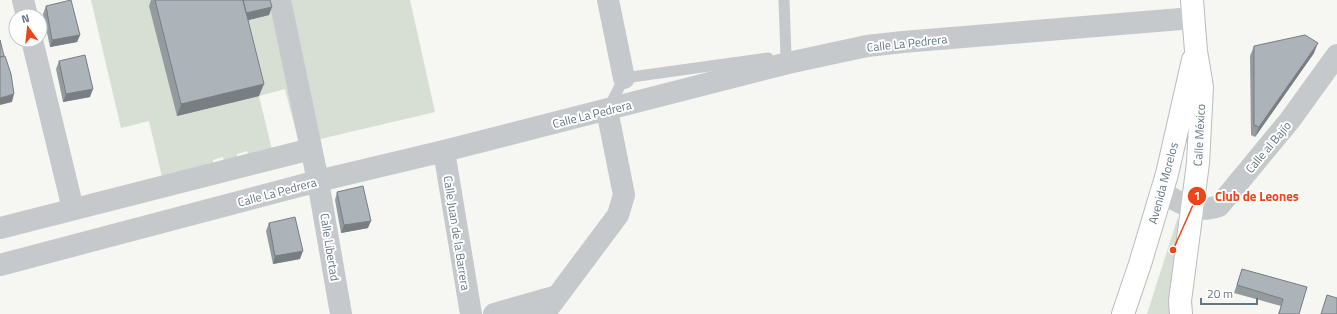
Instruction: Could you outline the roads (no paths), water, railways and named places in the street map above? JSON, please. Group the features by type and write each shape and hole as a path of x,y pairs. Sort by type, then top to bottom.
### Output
{"main road":[{"path":"1193,9 1196,51"},
{"name":"Avenida Morelos","path":"1123,314 1161,192 1196,51"},
{"name":"Calle México","path":"1181,314 1180,301 1198,163 1202,87 1196,51"}],"street":[{"name":"Calle Libertad","path":"280,0 318,181 341,314"},
{"path":"608,0 624,78"},
{"name":"Calle La Pedrera","path":"0,265 318,181 608,110 787,59 867,46 1193,9"},
{"path":"34,48 73,209"},
{"name":"Calle al Bajío","path":"1192,209 1207,210 1219,206 1290,120 1337,55"},
{"path":"544,314 618,215 622,205 624,194 608,110"},
{"path":"0,228 311,149"},
{"name":"Calle Juan de la Barrera","path":"444,151 470,314"},
{"path":"1161,192 1192,209"},
{"path":"494,314 557,296"}],"lane":[{"path":"608,110 624,78 787,59 784,0"}],"place":[{"name":"Club de Leones","path":"1173,250"}]}
